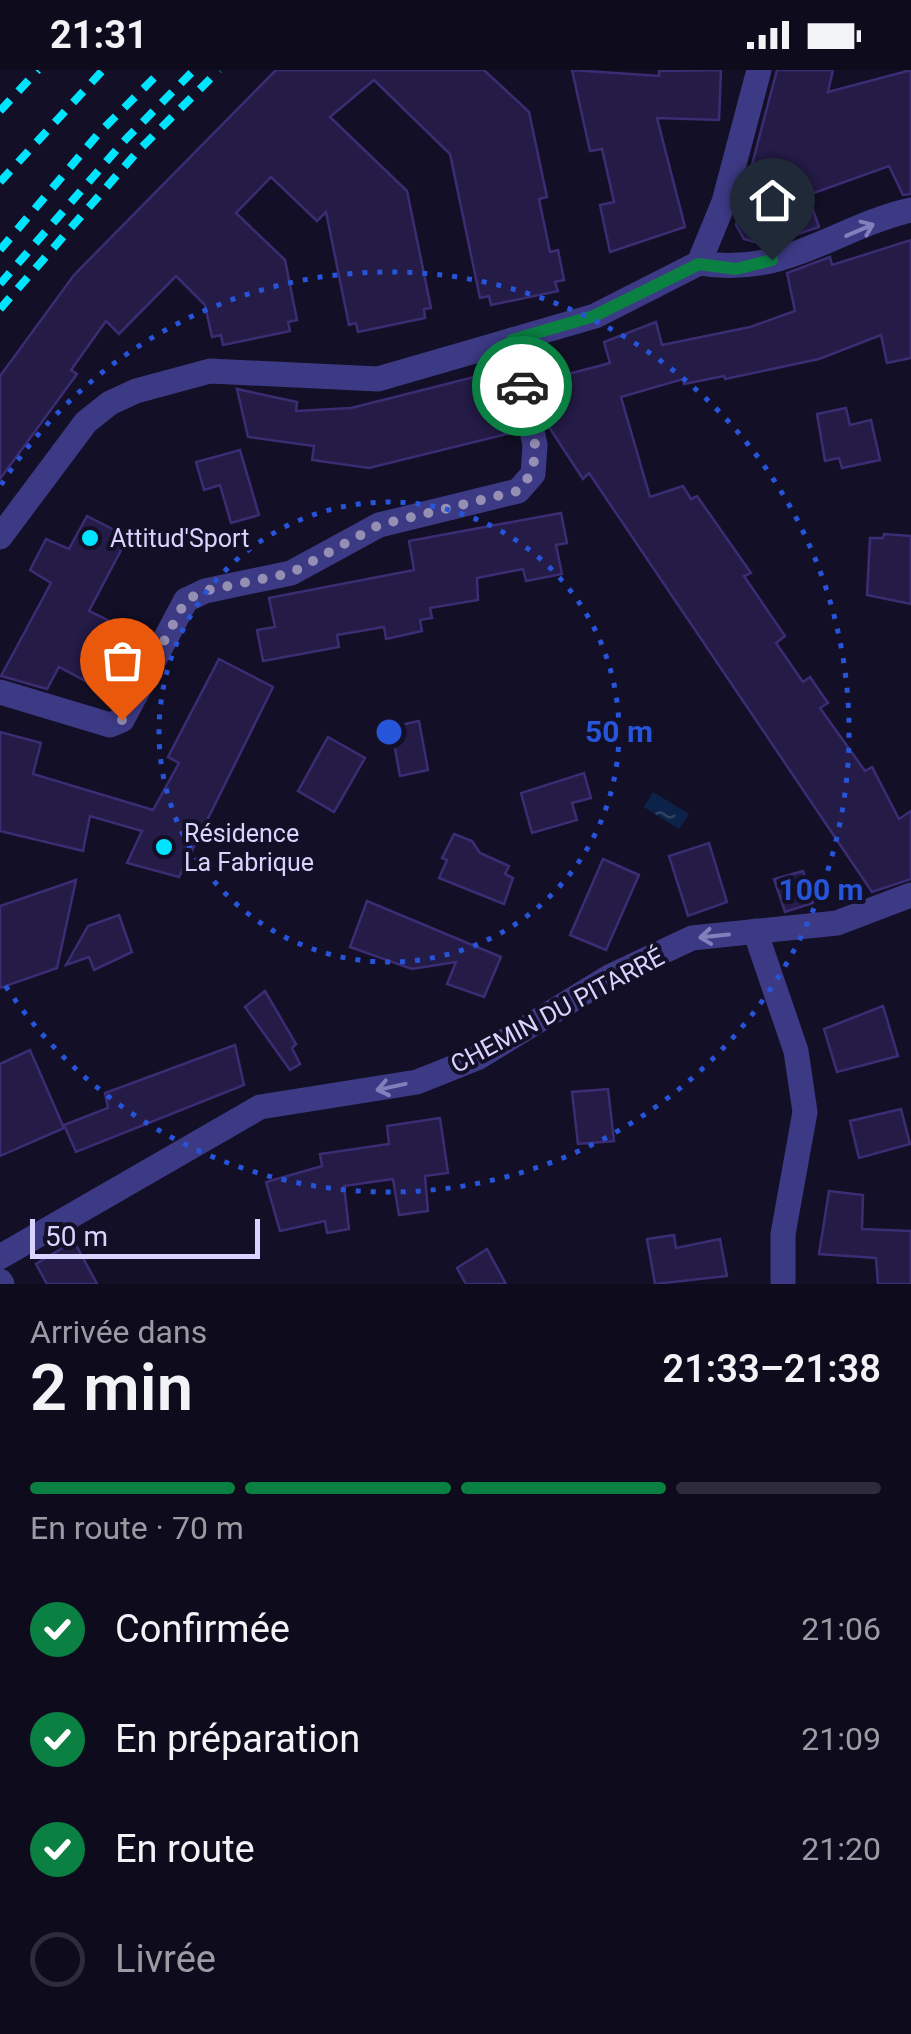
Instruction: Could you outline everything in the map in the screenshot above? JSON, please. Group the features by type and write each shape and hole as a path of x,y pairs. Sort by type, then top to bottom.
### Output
{"street":[{"path":"699,264 724,202 758,70"},
{"path":"0,538 86,422 110,403 136,392 210,371 378,379 594,316 699,264 736,269 808,252 911,210"},
{"path":"0,692 110,726 122,720 186,600 204,591 291,573 379,525 518,491 533,474 536,445 512,340"},
{"name":"CHEMIN DU PITARRÉ","path":"0,1257 260,1108 417,1082 477,1058 610,976 692,938 837,923 911,896"},
{"path":"756,931 796,1052 805,1112 783,1234 783,1284"}],"water":[{"path":"653,792 689,814 679,829 644,807"}],"building":[{"path":"276,70 484,70 529,112 547,197 539,199 550,252 558,250 564,280 555,282 558,291 491,305 489,296 480,298 450,154 374,80 330,117 407,191 431,308 424,309 425,318 358,332 356,323 349,325 326,212 317,221 271,177 236,213 285,260 297,320 288,322 290,331 223,345 221,335 212,337 205,305 176,276 119,334 106,321 71,370 77,374 0,479 0,376 74,275"},
{"path":"572,70 659,76 659,71 721,70 719,120 657,118 685,227 610,252 600,205 614,202 602,149 590,151"},
{"path":"777,70 833,70 828,92 911,70 911,194 903,195 889,166 808,195 819,227 765,245 744,239 736,225"},
{"path":"911,240 911,358 887,363 881,335 819,359 725,379 724,376 684,384 683,379 621,397 650,497 683,486 691,499 697,496 751,573 744,576 785,636 776,643 803,682 810,677 828,703 820,708 865,771 872,767 899,819 911,811 911,879 872,892 589,473 583,479 547,424 538,382 610,363 604,342 656,322 662,345 750,327 795,311 787,273 830,257 832,265"},
{"path":"502,370 515,432 369,468 312,460 314,446 248,437 237,389 297,402 296,411 351,408"},
{"path":"846,408 850,425 871,420 880,460 842,468 839,458 825,461 817,414"},
{"path":"240,450 259,515 231,523 220,485 204,490 196,462"},
{"path":"561,513 567,543 556,545 562,574 526,581 523,569 477,578 478,600 430,608 432,618 420,620 422,631 386,639 384,627 337,635 339,647 263,661 257,630 275,627 269,598 414,570 409,541"},
{"path":"87,516 128,537 89,611 120,626 91,684 59,667 47,689 1,676 51,583 30,570 46,539 69,549"},
{"path":"884,534 911,536 911,604 867,595 870,538 883,538"},
{"path":"219,659 273,687 179,877 127,863 142,831 90,816 83,851 0,831 0,732 41,743 33,774 153,810 179,763 168,757"},
{"path":"419,721 428,770 400,776 391,727"},
{"path":"328,737 365,758 334,812 298,791"},
{"path":"584,773 591,798 572,803 577,820 532,833 521,793"},
{"path":"454,834 472,841 480,853 509,866 505,874 513,878 504,904 439,878 447,860 442,858"},
{"path":"709,843 727,902 688,916 669,856"},
{"path":"603,859 639,875 606,950 570,935"},
{"path":"803,871 813,903 785,912 774,879"},
{"path":"76,880 57,968 0,988 0,906"},
{"path":"367,901 501,957 484,997 447,984 456,962 412,969 350,947"},
{"path":"119,915 132,952 94,970 89,957 66,965 88,926"},
{"path":"265,991 296,1044 292,1048 300,1064 290,1070 245,1007"},
{"path":"883,1006 898,1056 837,1072 824,1029"},
{"path":"235,1045 244,1085 76,1152 64,1125 108,1108 105,1093"},
{"path":"30,1050 64,1128 0,1156 0,1064"},
{"path":"608,1089 614,1141 578,1144 572,1092"},
{"path":"901,1109 910,1144 859,1158 850,1121"},
{"path":"440,1118 448,1173 425,1176 428,1211 399,1215 393,1179 344,1186 349,1229 327,1233 325,1221 280,1231 266,1182 322,1166 320,1154 389,1144 387,1126"},
{"path":"829,1191 863,1195 862,1229 911,1231 911,1284 878,1284 876,1258 819,1254"},
{"path":"674,1235 676,1248 720,1239 727,1276 655,1284 647,1239"},
{"path":"74,1241 97,1284 47,1284 36,1264"},
{"path":"487,1249 506,1284 466,1284 457,1268"}],"railway":[{"path":"0,111 38,70"},
{"path":"0,182 103,70"},
{"path":"0,250 99,133 162,70"},
{"path":"0,284 126,139 194,70"},
{"path":"0,309 139,150 219,70"}],"way so far":[{"path":"122,720 186,600 204,591 291,573 379,525 518,491 533,474 536,445 522,386"}],"place":[{"name":"Attitud'Sport","path":"90,538"},
{"name":"Résidence La Fabrique","path":"164,847"}],"route":[{"path":"522,386 512,340 594,316 699,264 736,269 772,260"}]}
